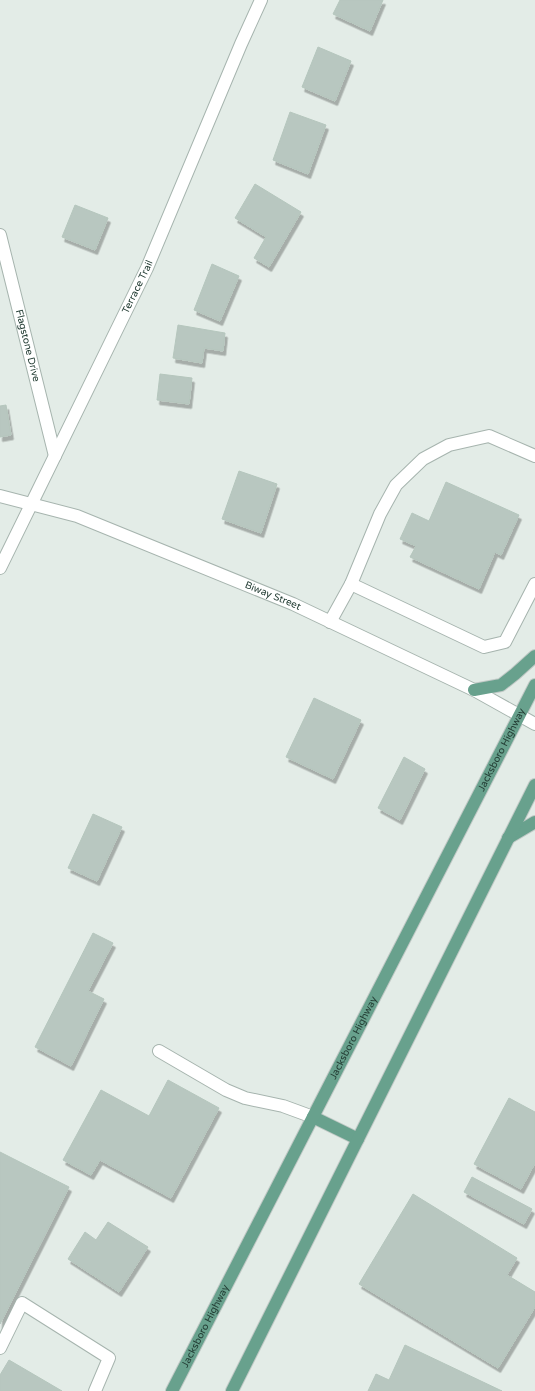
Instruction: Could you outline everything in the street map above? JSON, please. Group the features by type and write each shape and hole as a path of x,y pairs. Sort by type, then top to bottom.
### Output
{"main road":[{"path":"474,690 501,685 535,656"},
{"name":"Jacksboro Highway","path":"172,1391 535,685"},
{"path":"232,1391 535,785"},
{"path":"508,838 535,822"},
{"path":"313,1117 358,1140"}],"street":[{"name":"Terrace Trail","path":"0,568 147,268 261,0"},
{"name":"Flagstone Drive","path":"0,235 55,456"},
{"path":"330,622 351,584 380,514 396,485 424,459 449,445 489,436 535,456"},
{"name":"Biway Street","path":"0,496 77,516 285,602 474,690 535,724"},
{"path":"351,584 484,647 505,642 535,584"},
{"path":"159,1051 226,1090 245,1098 283,1106 313,1117"},
{"path":"0,1348 22,1303 109,1358 95,1391"}],"building":[{"path":"340,0 383,0 370,31 333,14"},
{"path":"318,47 351,61 335,101 302,87"},
{"path":"290,112 326,125 308,174 273,160"},
{"path":"255,184 301,212 269,267 254,258 266,237 235,218"},
{"path":"75,205 108,218 95,250 62,237"},
{"path":"212,264 239,276 220,321 194,310"},
{"path":"178,325 225,333 223,351 204,348 202,363 173,358"},
{"path":"160,374 192,378 189,404 157,400"},
{"path":"6,405 11,435 0,437 0,406"},
{"path":"239,471 277,484 261,533 222,519"},
{"path":"446,482 519,515 501,555 495,552 479,589 410,557 416,546 400,539 412,513 429,521"},
{"path":"314,698 361,720 333,779 286,757"},
{"path":"404,757 425,769 400,820 378,808"},
{"path":"93,814 122,827 97,881 68,868"},
{"path":"93,933 113,943 88,991 104,999 71,1066 35,1047"},
{"path":"168,1080 219,1108 171,1198 100,1160 91,1175 63,1160 101,1090 149,1116"},
{"path":"509,1098 535,1112 535,1163 521,1189 474,1164"},
{"path":"0,1152 69,1187 0,1324"},
{"path":"472,1177 532,1209 524,1224 464,1192"},
{"path":"413,1194 517,1258 507,1275 535,1292 535,1307 498,1368 359,1284"},
{"path":"108,1222 148,1247 119,1292 68,1259 85,1232 96,1240"},
{"path":"405,1345 502,1391 368,1391 376,1374 389,1380"},
{"path":"9,1360 62,1391 0,1391 0,1375"}]}
